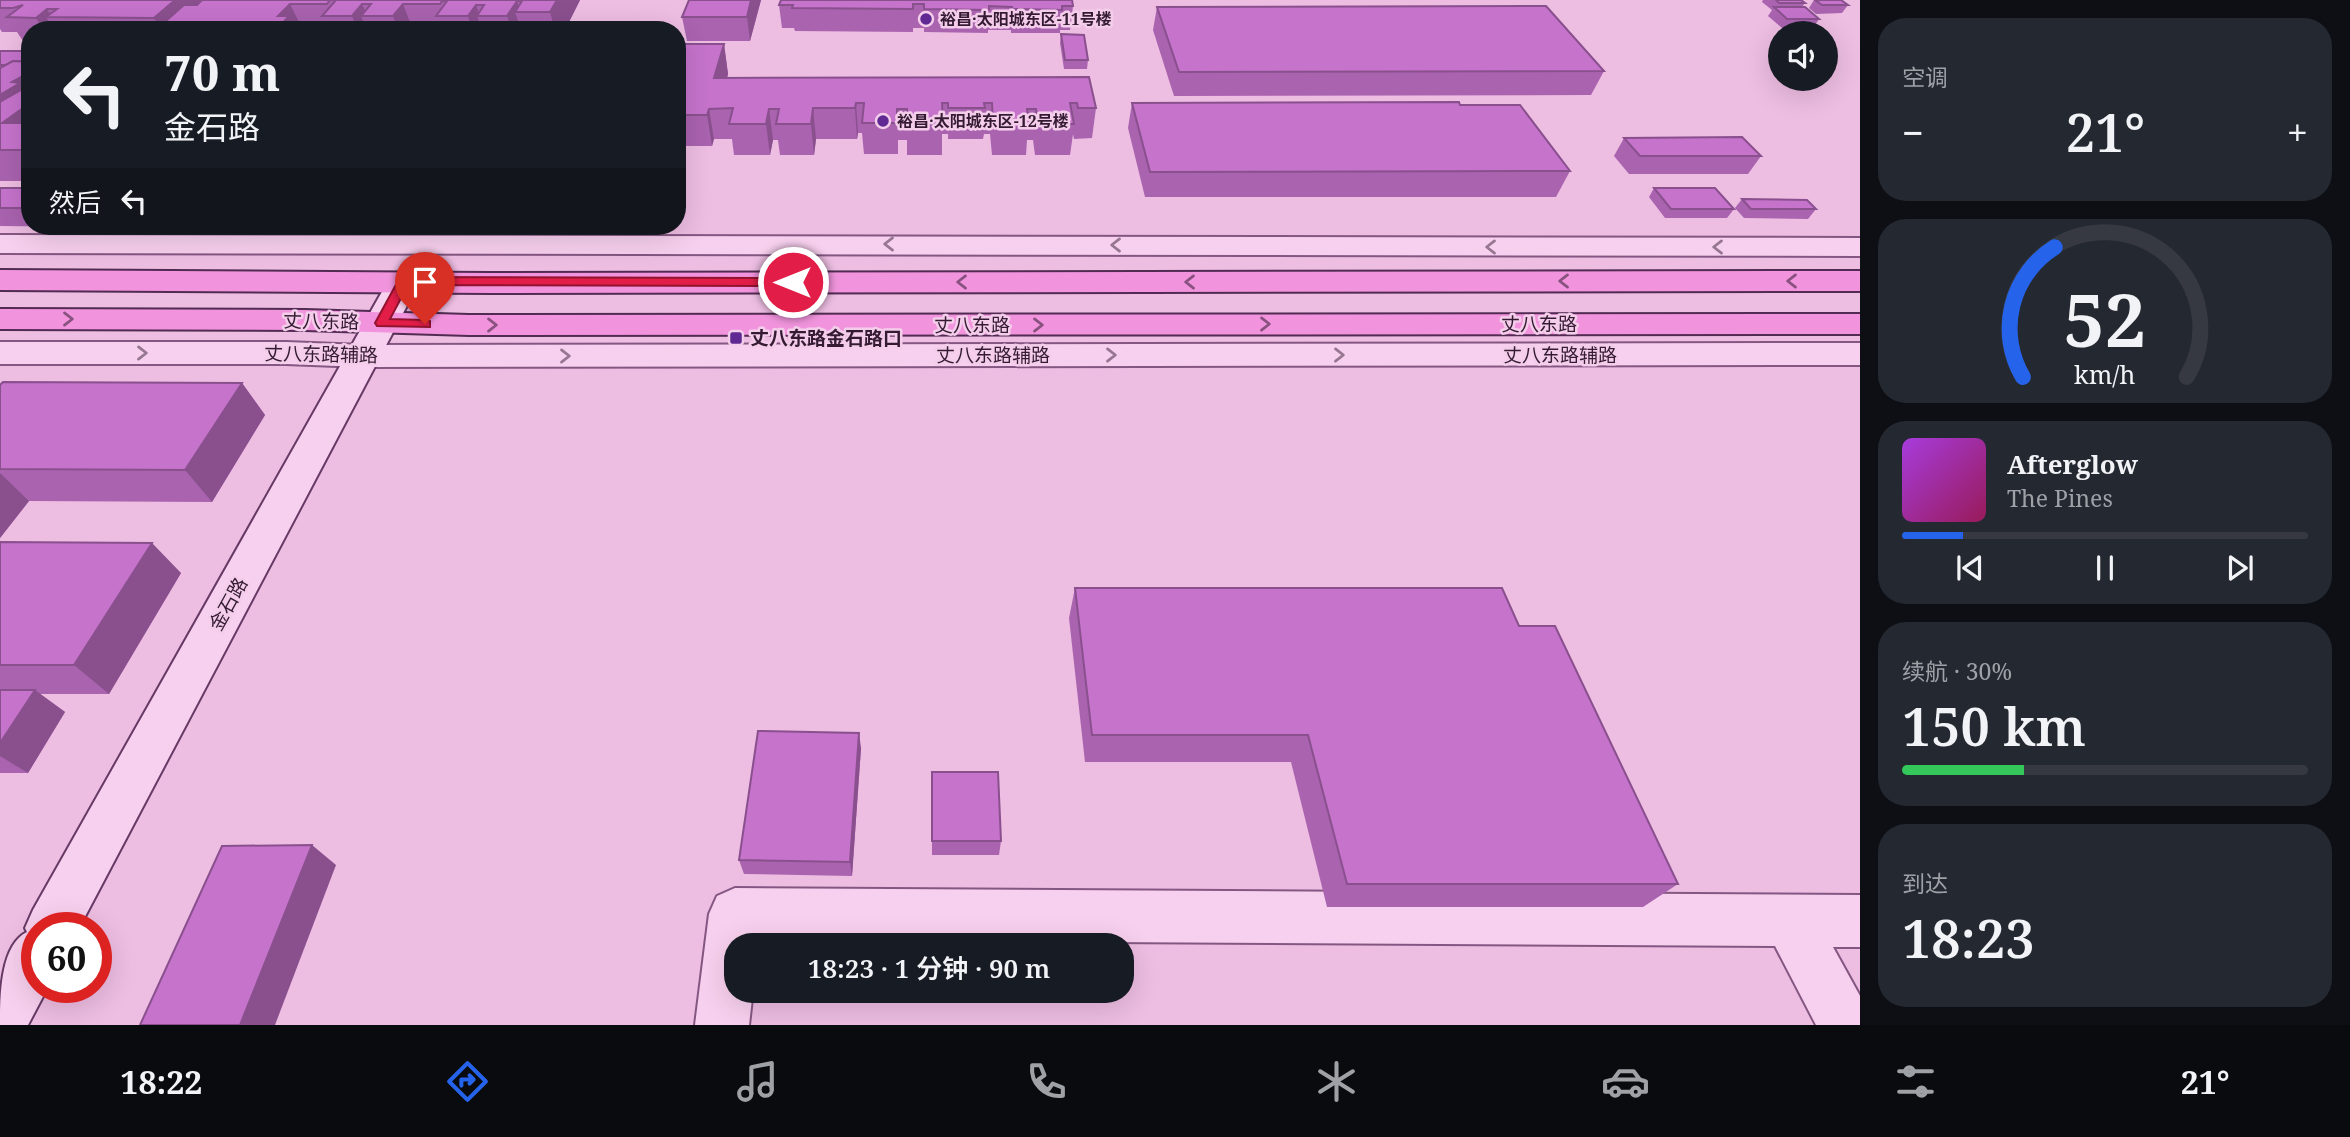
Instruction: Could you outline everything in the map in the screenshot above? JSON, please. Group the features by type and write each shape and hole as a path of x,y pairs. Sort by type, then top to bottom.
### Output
{"main road":[{"name":"丈八东路","path":"0,280 1860,281"},
{"name":"丈八东路","path":"0,318 372,340 1860,324"}],"street":[{"path":"0,244 1860,247"},
{"name":"金石路","path":"60,912 404,281"},
{"name":"丈八东路辅路","path":"0,353 286,353 372,340 1860,354"},
{"path":"722,1025 735,914 1860,920"},
{"path":"1790,920 1846,1025"},
{"path":"0,1021 21,983"}],"building":[{"path":"0,0 175,0 154,18 46,17 57,9 47,9 36,18 7,17 23,5 0,8"},
{"path":"202,0 330,0 327,4 290,4 278,16 289,16 284,21 166,21 184,5 197,5"},
{"path":"336,0 557,0 550,12 515,12 522,1 517,1 507,16 477,16 484,5 476,5 468,16 436,16 447,1 442,1 440,4 403,4 393,16 361,16 371,4 362,4 352,16 322,16"},
{"path":"689,0 751,0 747,17 682,17"},
{"path":"781,0 1072,0 1073,6 1062,6 1062,10 989,6 989,10 924,9 924,4 913,4 913,9 792,8 793,5 779,5"},
{"path":"1776,0 1801,0 1805,3 1779,3"},
{"path":"1815,0 1841,0 1848,5 1822,5"},
{"path":"1546,6 1604,71 1179,72 1157,7"},
{"path":"1774,7 1805,7 1819,19 1787,19"},
{"path":"1061,34 1084,35 1088,60 1065,60"},
{"path":"686,44 724,44 714,78 1089,77 1096,108 1078,108 1077,103 1070,103 1074,124 1038,124 1036,109 1027,109 1029,124 993,124 992,103 984,103 985,108 948,108 948,103 942,103 943,124 907,124 907,109 897,109 897,123 862,123 864,103 856,103 855,108 813,108 811,124 776,124 779,109 769,109 766,124 729,124 733,108 709,109 707,115 686,115"},
{"path":"0,51 21,51 21,61 0,65"},
{"path":"13,61 21,61 21,77 12,82 20,83 0,95 0,68"},
{"path":"21,90 21,109 2,123 21,123 21,150 0,150 0,102"},
{"path":"1459,102 1460,105 1520,105 1570,171 1150,172 1132,103"},
{"path":"1742,137 1761,156 1640,156 1624,138"},
{"path":"0,188 21,188 21,208 0,208"},
{"path":"1654,188 1715,188 1734,209 1671,209"},
{"path":"1742,199 1807,200 1816,209 1751,209"},
{"path":"3,382 242,383 185,470 0,469 0,385"},
{"path":"0,542 152,543 74,665 0,665"},
{"path":"1075,588 1502,588 1519,626 1555,626 1678,884 1347,884 1308,735 1092,735"},
{"path":"0,690 35,690 0,743"},
{"path":"758,731 859,733 850,862 739,860"},
{"path":"932,772 998,772 1001,841 932,841"},
{"path":"312,845 240,1025 140,1025 222,846"}],"place":[{"name":"裕昌·太阳城东区-11号楼","path":"926,19"},
{"name":"裕昌·太阳城东区-12号楼","path":"883,121"},
{"name":"丈八东路金石路口","path":"736,338"}],"route":[{"path":"425,324 381,323 404,281 793,282"}]}
